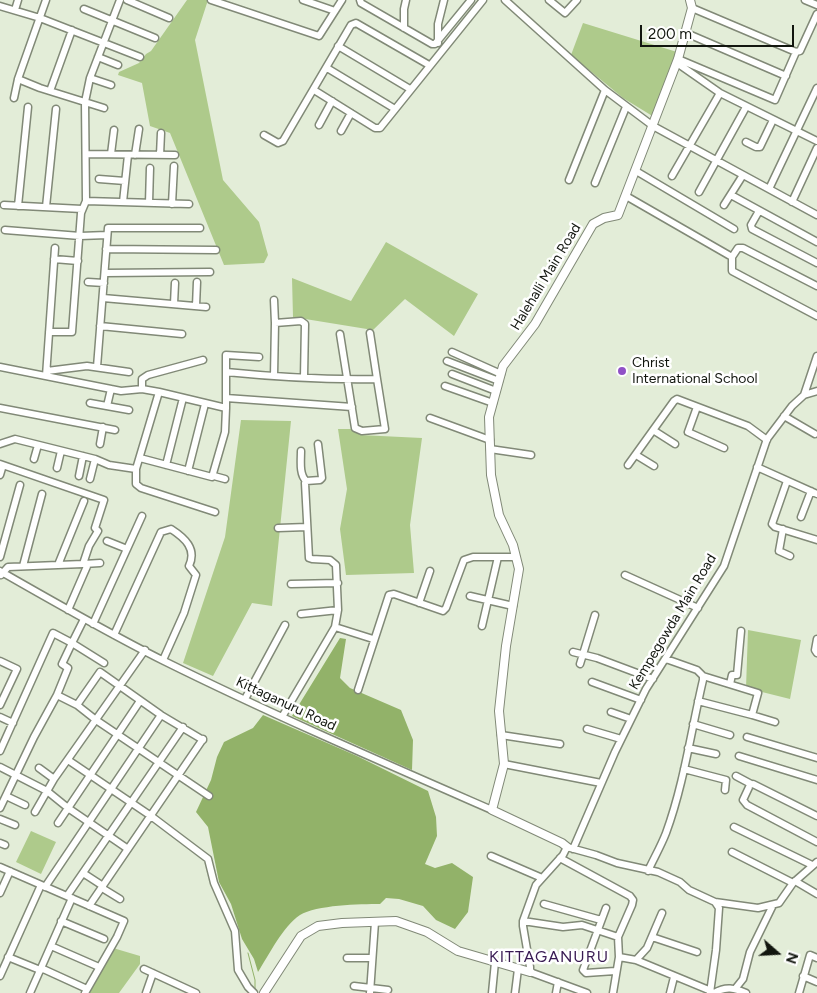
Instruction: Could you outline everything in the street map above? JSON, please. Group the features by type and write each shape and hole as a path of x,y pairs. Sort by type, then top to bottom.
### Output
{"main road":[{"name":"Halehalli Main Road","path":"492,810 504,764 499,711 519,569 513,545 499,515 491,475 489,416 503,366 535,324 593,224 604,218 618,215 678,61 686,33 691,4"},
{"name":"Kittaganuru Road","path":"492,810 570,848"},
{"path":"264,993 301,936 318,926 342,923 396,921 427,932 458,951 530,972"}],"street":[{"path":"15,10 18,0"},
{"path":"14,98 18,79 46,0"},
{"path":"49,332 72,332 82,209 86,201 85,102 90,78 120,0"},
{"path":"127,0 168,18"},
{"path":"211,0 319,36 342,0"},
{"path":"303,0 335,11"},
{"path":"360,0 361,4 432,44 438,43 471,0"},
{"path":"404,28 406,0"},
{"path":"438,43 438,24 444,0"},
{"path":"314,90 375,128 380,128 483,0"},
{"path":"505,0 605,90 653,126 817,215"},
{"path":"553,1 565,14 577,0"},
{"path":"805,0 817,5"},
{"path":"691,4 796,52"},
{"path":"0,6 40,18 140,57"},
{"path":"84,9 155,38"},
{"path":"678,61 775,100 796,52 800,51 817,14"},
{"path":"264,136 278,143 282,142 327,68 338,46 351,26 356,23 429,65"},
{"path":"50,91 72,30"},
{"path":"686,33 786,76"},
{"path":"338,46 410,90"},
{"path":"98,57 118,65"},
{"path":"678,61 720,93 817,141"},
{"path":"327,68 395,109"},
{"path":"90,78 111,85"},
{"path":"18,79 104,108"},
{"path":"769,189 817,88"},
{"path":"569,180 605,90"},
{"path":"672,176 720,93"},
{"path":"319,126 332,101"},
{"path":"595,183 626,107"},
{"path":"700,192 746,107"},
{"path":"18,206 28,108"},
{"path":"46,207 56,108"},
{"path":"341,131 351,113"},
{"path":"746,142 760,147 773,120"},
{"path":"123,202 125,181 139,128"},
{"path":"111,154 114,130"},
{"path":"160,155 161,133"},
{"path":"792,202 817,148"},
{"path":"86,154 175,155"},
{"path":"172,204 174,166"},
{"path":"149,203 150,168"},
{"path":"636,171 734,229"},
{"path":"724,205 743,175"},
{"path":"99,180 125,181"},
{"path":"626,196 732,257"},
{"path":"730,196 817,242"},
{"path":"86,201 189,204"},
{"path":"4,206 82,209"},
{"path":"759,211 751,225 752,229 817,264"},
{"path":"97,367 108,228 200,228"},
{"path":"5,230 80,236 107,235"},
{"path":"46,374 55,248"},
{"path":"817,286 743,248 738,248 732,257 732,271 817,316"},
{"path":"106,250 216,250"},
{"path":"54,259 78,261"},
{"path":"105,273 210,272"},
{"path":"88,282 104,283"},
{"path":"196,306 197,282"},
{"path":"174,304 175,283"},
{"path":"103,298 206,307"},
{"path":"274,300 274,376"},
{"path":"275,323 301,321 305,324 304,377"},
{"path":"100,326 182,334"},
{"path":"340,334 355,428 357,430 384,429 370,333"},
{"path":"452,352 500,378"},
{"path":"214,476 225,432 226,355 259,357"},
{"name":"Kempegowda Main Road","path":"523,921 536,885 570,848 641,700 724,566 766,440 784,416 804,395 817,356"},
{"path":"142,389 142,378 148,375 203,360"},
{"path":"447,361 500,378"},
{"path":"0,367 46,374 128,392 142,389 159,392 226,408"},
{"path":"46,374 79,367 97,367 130,372"},
{"path":"226,372 326,380 377,379"},
{"path":"452,374 496,391"},
{"path":"445,386 493,403"},
{"path":"107,406 111,389"},
{"path":"804,395 817,391"},
{"path":"159,392 136,469 136,484 141,488 214,512"},
{"path":"166,465 182,398"},
{"path":"226,398 352,407"},
{"path":"628,465 676,400 679,399 748,426 766,440"},
{"path":"90,403 129,410"},
{"path":"188,471 205,404"},
{"path":"697,407 688,432 724,448"},
{"path":"0,408 115,430"},
{"path":"784,416 815,434"},
{"path":"430,418 490,440"},
{"path":"100,444 103,428"},
{"path":"653,430 675,444"},
{"path":"0,444 14,439 95,459 108,465 136,469"},
{"path":"306,481 320,480 322,478 318,444"},
{"path":"34,459 38,445"},
{"path":"490,449 531,455"},
{"path":"57,468 61,450"},
{"path":"282,717 335,627 338,610 336,565 333,560 309,558 306,481 301,473 301,451"},
{"path":"636,454 654,466"},
{"path":"79,476 83,456"},
{"path":"140,458 209,477 214,476 225,479"},
{"path":"90,479 95,459"},
{"path":"0,475 2,464 104,500 95,528 98,531 89,546 85,564 68,610"},
{"path":"757,468 814,492 801,517"},
{"path":"787,481 772,523 775,527 817,540"},
{"path":"0,557 20,485"},
{"path":"23,566 42,494"},
{"path":"58,565 84,501"},
{"path":"92,624 142,516"},
{"path":"278,528 307,527"},
{"path":"114,635 161,532 171,529 182,536 192,549 193,559 190,566 196,575 184,613 163,660"},
{"path":"783,529 779,551 790,556"},
{"path":"107,540 127,549"},
{"path":"358,690 373,639 389,595 394,594 445,610 464,560 473,557 516,557"},
{"path":"482,626 498,557"},
{"path":"1,573 8,567 100,563"},
{"path":"419,603 430,571"},
{"name":"Kittaganuru Road","path":"1,573 92,624 163,660 282,717 492,810"},
{"path":"625,575 698,608"},
{"path":"291,584 338,583"},
{"path":"470,596 513,606"},
{"path":"302,614 338,610"},
{"path":"580,664 595,615"},
{"path":"0,808 68,668 62,664 84,619"},
{"path":"245,699 285,625"},
{"path":"335,627 373,639"},
{"path":"730,684 732,675 737,675 742,631"},
{"path":"0,751 2,743 54,633 104,662"},
{"path":"817,639 815,650 817,653"},
{"path":"35,812 54,779 145,650"},
{"path":"573,652 597,658 653,679"},
{"path":"666,658 696,670 703,676 758,693 752,715"},
{"path":"0,661 17,669 3,690 0,705"},
{"path":"77,705 100,672 161,715 203,740 89,906"},
{"path":"648,871 665,834 684,769 703,676"},
{"path":"592,682 641,700"},
{"path":"56,695 77,705 117,735 210,796"},
{"path":"58,823 140,701"},
{"path":"698,701 775,722"},
{"path":"610,712 632,719"},
{"path":"0,976 43,886 112,789 161,715"},
{"path":"0,717 13,723"},
{"path":"693,724 730,735"},
{"path":"32,992 69,897 83,873 183,727"},
{"path":"587,728 621,739"},
{"path":"501,735 560,744"},
{"path":"747,737 817,758"},
{"path":"688,748 716,754"},
{"path":"739,756 817,780"},
{"path":"68,760 151,816 208,859 214,883 235,931 238,970 254,993"},
{"path":"504,764 601,783"},
{"path":"0,767 47,792 128,849"},
{"path":"40,768 54,779"},
{"path":"684,769 726,780 725,790"},
{"path":"736,776 817,816"},
{"path":"751,784 743,800 744,803 817,842"},
{"path":"6,796 25,805"},
{"path":"0,819 15,825"},
{"path":"570,848 617,863 658,872 715,902 758,908 780,903 794,882 815,864 734,827"},
{"path":"732,852 817,894"},
{"path":"492,856 542,878"},
{"path":"560,858 630,896 633,900 618,936 618,957 613,993"},
{"path":"0,866 124,922 86,991 40,969 8,957"},
{"path":"0,893 10,871"},
{"path":"83,873 120,899"},
{"path":"712,992 719,908 715,902"},
{"path":"544,904 601,920"},
{"path":"735,989 743,979 750,952 773,904"},
{"path":"606,908 583,971 586,973 615,972"},
{"path":"636,960 647,948 662,912"},
{"path":"61,921 104,939"},
{"path":"587,993 530,972 523,921 562,927 582,925 618,936"},
{"path":"370,990 374,922"},
{"path":"652,937 697,952"},
{"path":"51,946 99,967"},
{"path":"798,993 810,955 817,958"},
{"path":"618,957 636,960 712,992 721,989 735,989 746,993"},
{"path":"347,958 372,958"},
{"path":"492,993 494,962"},
{"path":"515,993 518,968"},
{"path":"144,969 196,993"},
{"path":"146,993 153,973"},
{"path":"803,976 817,982"},
{"path":"670,993 674,977"},
{"path":"556,993 558,982"},
{"path":"173,993 176,985"},
{"path":"354,986 370,990 388,990"}],"shaded area":[{"path":"187,0 208,0 195,40 223,180 259,222 268,255 264,263 224,265 170,133 150,126 142,83 118,75 119,72 139,63 151,51"},
{"path":"583,23 677,52 654,117 623,98 571,55"},
{"path":"386,242 478,294 454,336 405,299 373,330 293,317 292,278 351,301"},
{"path":"241,420 291,421 272,606 252,603 213,676 183,663 225,537"},
{"path":"338,429 352,429 360,435 422,438 410,525 414,573 346,575 340,529 347,489"},
{"path":"748,630 801,640 790,699 746,688"},
{"path":"340,638 346,639 340,678 350,688 401,710 413,740 412,770 292,716"},
{"path":"263,715 357,756 428,791 436,817 437,836 425,864 435,868 452,863 473,877 468,912 455,929 436,920 423,906 399,899 386,898 380,904 316,909 300,915 288,926 258,972 254,959 242,939 231,904 219,882 208,827 196,812 211,780 217,757 224,742 253,728"},
{"path":"31,831 56,842 41,874 16,862"},
{"path":"113,948 140,956 140,964 119,993 87,993"}],"waterway":[{"path":"248,953 255,980 255,989"}],"place":[{"name":"Christ International School","path":"622,371"}],"district":[{"name":"KITTAGANURU","path":"549,957"}]}
